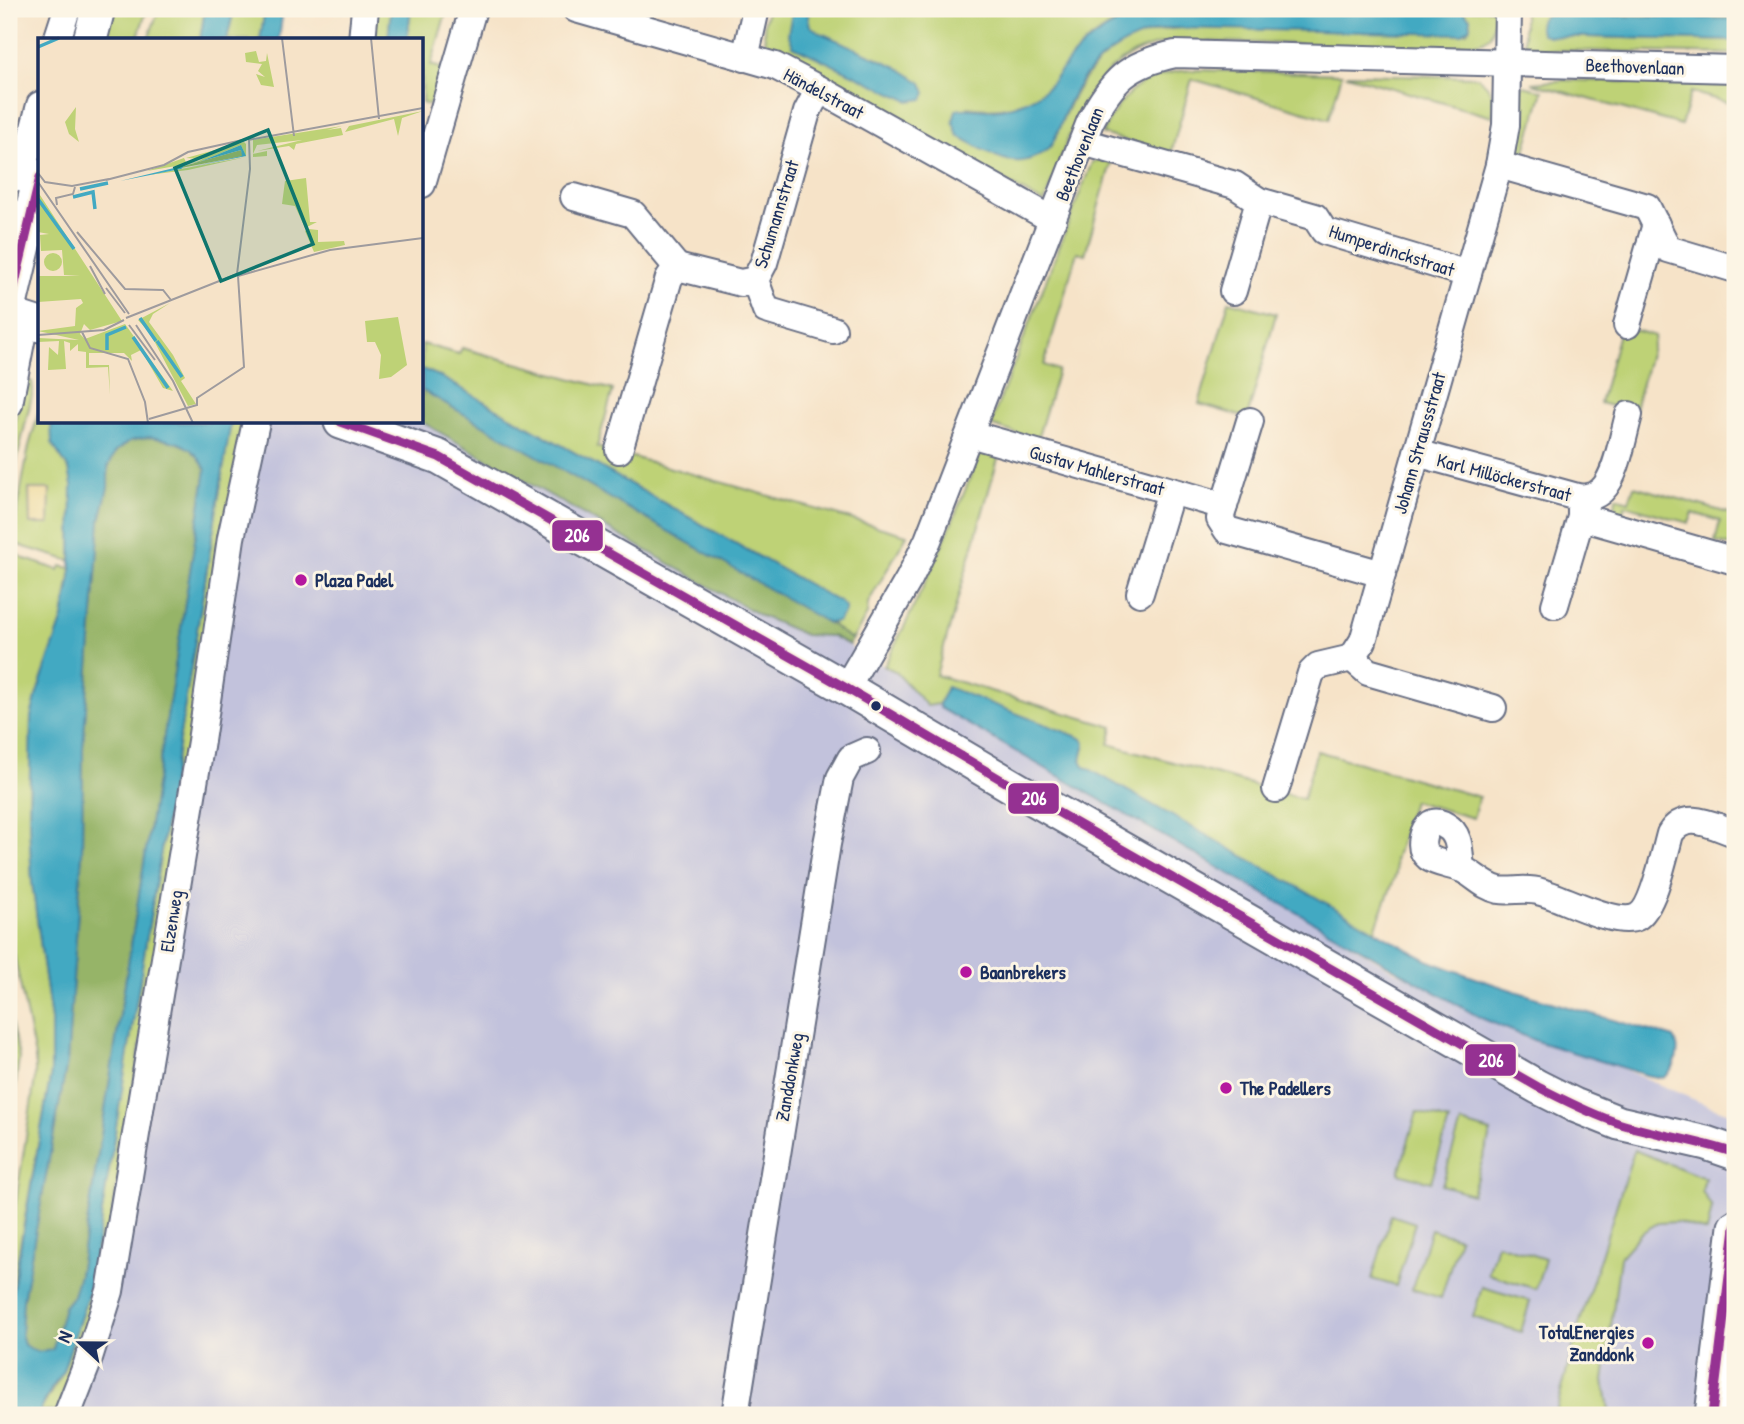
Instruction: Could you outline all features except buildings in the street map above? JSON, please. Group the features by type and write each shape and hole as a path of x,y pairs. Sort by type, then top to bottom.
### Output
{"main road":[{"path":"75,38 82,9"},
{"path":"91,38 98,9"},
{"path":"24,308 38,197"},
{"path":"24,308 38,266"},
{"path":"347,424 439,457 846,688 1490,1060 1574,1105 1619,1123 1706,1143 1735,1153"},
{"path":"397,424 414,432 439,457"},
{"path":"1619,1123 1640,1138 1713,1166 1735,1178"},
{"path":"1712,1415 1735,1227"}],"street":[{"path":"59,38 67,9"},
{"path":"362,38 365,9"},
{"path":"424,177 473,9"},
{"name":"Händelstraat","path":"576,9 775,66 1053,220"},
{"path":"745,58 756,9"},
{"name":"Johann Straussstraat","path":"1352,658 1363,641 1499,165 1506,125 1508,9"},
{"name":"Beethovenlaan","path":"846,688 909,579 928,540 1083,142 1104,94 1119,79 1145,62 1175,54 1735,69"},
{"name":"Schumannstraat","path":"677,268 741,283 755,280 764,263 807,112 819,89"},
{"path":"38,113 21,178 38,181"},
{"name":"Humperdinckstraat","path":"1083,142 1235,186 1259,201 1315,218 1324,231 1468,274"},
{"path":"1499,165 1647,207 1668,249 1735,269"},
{"path":"574,197 633,214 677,268 669,278 619,450"},
{"path":"1233,291 1259,201"},
{"path":"1627,325 1656,224"},
{"path":"755,280 766,310 834,330"},
{"path":"9,404 24,308"},
{"path":"1555,605 1581,508 1608,482 1629,415"},
{"path":"1222,513 1250,421"},
{"name":"Elzenweg","path":"67,1415 88,1364 110,1292 201,741 231,538 256,424"},
{"name":"Gustav Mahlerstraat","path":"970,434 1171,491 1222,513 1227,530 1382,574"},
{"name":"Karl Millöckerstraat","path":"1417,453 1735,561"},
{"path":"1140,593 1171,491"},
{"path":"1276,789 1311,673 1318,666 1352,658 1368,672 1493,708"},
{"name":"Zanddonkweg","path":"735,1415 840,778 851,758 867,751"},
{"path":"1461,869 1490,887 1502,891 1521,888 1539,891 1615,918 1629,920 1641,916 1649,902 1670,834 1676,824 1684,820 1698,821 1735,833"}],"shaded area":[{"path":"424,408 931,692 1394,971 1735,1115 1735,1415 17,1415 210,424 424,424"}],"green space":[{"path":"103,9 147,9 138,38 96,38"},
{"path":"159,9 205,9 200,38 149,38"},
{"path":"234,9 265,9 260,38 227,38"},
{"path":"375,9 391,9 388,38 372,38"},
{"path":"411,9 447,9 431,65 444,69 434,102 430,101 429,105 424,104 424,38 407,38"},
{"path":"767,9 1153,9 1119,22 1089,40 1057,78 1038,95 1004,107 967,107 1055,139 1065,113 1090,71 1123,44 1144,35 1169,29 1198,27 1467,32 1470,18 1463,11 1371,9 1495,9 1493,27 1488,38 1477,43 1459,44 1458,48 1182,41 1150,47 1125,58 1105,75 1089,96 1065,147 1044,203 771,51 764,26"},
{"path":"1524,9 1735,9 1735,19 1550,14 1549,36 1735,41 1735,54 1554,50 1526,46"},
{"path":"1195,70 1342,74 1329,119 1192,79 1171,153 1102,134 1118,106 1138,86 1162,75"},
{"path":"1347,75 1477,77 1487,85 1492,94 1492,117"},
{"path":"1566,80 1735,85 1735,105 1691,92 1681,125 1532,83"},
{"path":"1521,87 1543,91 1523,157 1512,153 1517,100"},
{"path":"1099,160 1111,163 1085,254 1077,252 1044,365 1058,370 1037,440 990,425 1092,162"},
{"path":"1229,301 1276,314 1247,418 1199,404"},
{"path":"1621,326 1655,336 1634,412 1600,403"},
{"path":"424,345 459,354 462,348 613,390 597,447 907,535 868,603 867,615 852,640 828,623 833,624 841,603 424,370"},
{"path":"25,379 32,382 33,391 9,494 9,446"},
{"path":"424,391 820,617 852,640 849,645 832,636 805,635 761,616 424,423"},
{"path":"38,415 38,424 51,424 58,453 69,469 72,485 71,561 11,543 29,446"},
{"path":"231,424 245,424 99,1292 57,1412 40,1411 62,1374 89,1292"},
{"path":"149,437 167,440 190,449 206,470 79,1275 73,1296 64,1307 53,1350 41,1352 24,1345 21,1333 23,1300 67,1062 82,855 83,748 100,520 108,487 108,467 116,451 130,441"},
{"path":"980,452 999,455 936,675 1113,727 1109,744 1303,799 1317,751 1479,797 1473,818 1413,801 1395,860 1396,874 1374,932 1084,766 1081,760 1085,743 1081,738 947,687 939,704 927,706 895,671 884,666 935,560"},
{"path":"1634,486 1735,515 1735,547 1715,542 1720,521 1693,513 1689,523 1625,505 1621,517 1615,508 1616,497 1629,501"},
{"path":"11,550 25,559 59,570 61,566 71,568 63,618 31,717 29,823 32,883 51,1020 51,1073 14,1278 9,1320 9,1246 35,1079 35,1057 9,930"},
{"path":"9,1013 19,1057 9,1139"},
{"path":"1417,1112 1449,1121 1431,1182 1399,1173"},
{"path":"1461,1123 1491,1132 1472,1194 1442,1185"},
{"path":"1634,1150 1705,1178 1702,1191 1712,1208 1707,1232 1677,1222 1658,1223 1641,1233 1620,1257 1604,1381 1610,1415 1555,1415 1579,1325"},
{"path":"1391,1215 1415,1223 1396,1286 1372,1279"},
{"path":"1431,1229 1459,1238 1441,1298 1412,1289"},
{"path":"1497,1244 1545,1259 1536,1289 1488,1274"},
{"path":"1482,1287 1530,1301 1521,1332 1473,1317"}],"sand":[{"path":"29,489 50,489 49,524 30,524"}],"water":[{"path":"205,9 234,9 227,38 200,38"},
{"path":"265,9 283,9 279,38 260,38"},
{"path":"391,9 411,9 407,38 388,38"},
{"path":"793,9 810,9 810,26 897,67 922,83 926,93 923,99 909,101 793,46 788,33"},
{"path":"1153,9 1463,11 1470,18 1470,27 1462,34 1169,28 1129,41 1094,66 1072,96 1053,143 1039,155 1022,161 1006,160 958,136 953,122 956,110 1000,109 1034,97 1098,34 1130,17"},
{"path":"1550,14 1735,19 1735,41 1549,36 1542,34 1539,24 1543,17"},
{"path":"424,370 841,603 845,612 837,622 828,623 424,391"},
{"path":"51,424 231,424 89,1292 62,1374 38,1415 9,1415 9,1320 12,1295 51,1073 51,1020 32,883 29,823 31,717 63,618 71,576 72,485 69,469 52,444","holes":["149,437 176,442 196,454 206,470 79,1275 73,1296 64,1307 53,1349 38,1351 24,1345 21,1333 23,1300 67,1062 82,855 83,748 100,520 108,487 108,467 116,451 130,441"]},
{"path":"947,687 1081,738 1085,743 1081,760 1084,766 1427,960 1519,992 1674,1038 1677,1054 1674,1065 1663,1078 1646,1075 1536,1041 1481,1018 940,708 939,704"}],"transit line":[{"name":"206","path":"9,309 38,186"},
{"name":"206","path":"347,424 439,457 1538,1087 1618,1123 1735,1153"},
{"name":"206","path":"1712,1415 1735,1227"}],"place":[{"name":"Plaza Padel","path":"301,580"},
{"name":"Baanbrekers","path":"966,972"},
{"name":"The Padellers","path":"1226,1088"},
{"name":"TotalEnergies Zanddonk","path":"1648,1343"}]}
